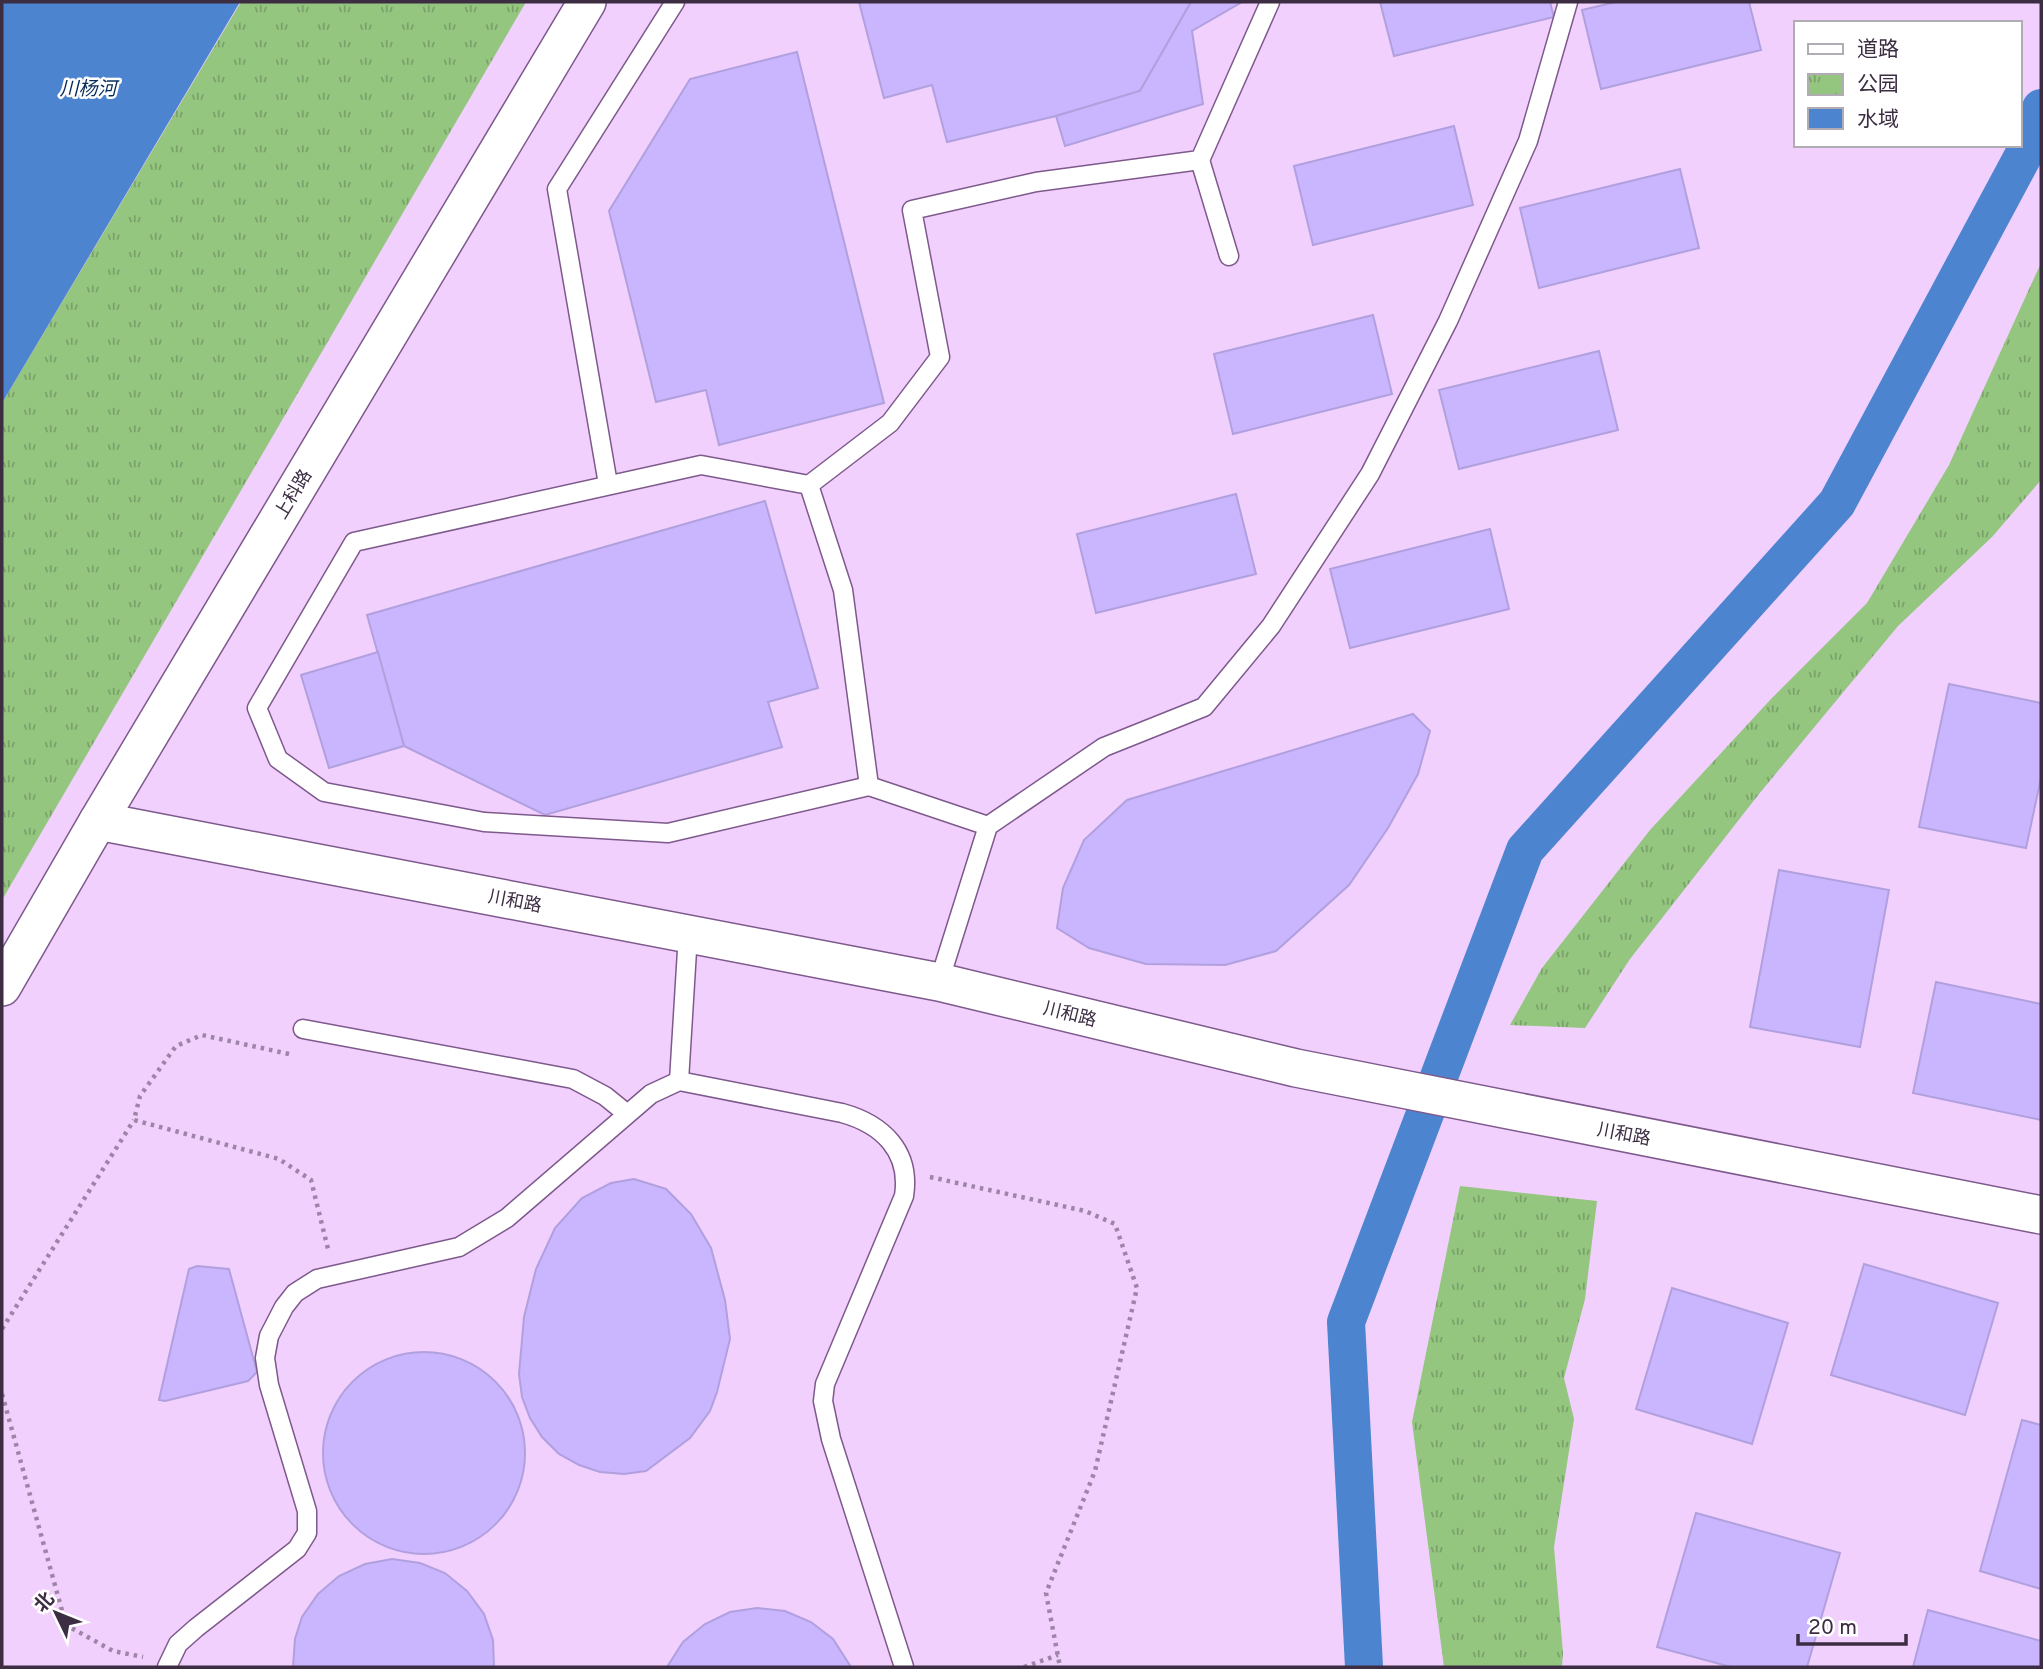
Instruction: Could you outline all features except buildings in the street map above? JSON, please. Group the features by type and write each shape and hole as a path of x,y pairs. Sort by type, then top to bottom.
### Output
{"street":[{"name":"上科路","path":"2,987 97,821 587,2"},
{"name":"川和路","path":"97,821 939,982 1296,1068 2041,1215"}],"lane":[{"path":"608,484 557,189 675,2"},
{"path":"1229,256 1200,160 1270,2"},
{"path":"939,982 988,826 1104,747 1204,707 1271,626 1370,474 1448,321 1528,141 1568,2"},
{"path":"988,826 869,786 668,833 484,822 324,793 278,759 257,708 354,542 701,465 809,485 890,423 940,357 912,210 1036,182 1200,160"},
{"path":"809,485 843,590 869,786"},
{"path":"679,1081 688,934"},
{"path":"303,1029 573,1079 605,1096 626,1113"},
{"path":"168,1665 178,1644 297,1549 307,1532 307,1511 269,1385 265,1357 269,1336 284,1307 295,1293 308,1284 334,1275 459,1247 482,1235 507,1218 626,1113 651,1094 679,1081 842,1112 865,1119 895,1145 905,1172 904,1196 825,1384 823,1401 831,1439 904,1667"}],"path":[{"path":"2,1329 134,1120 140,1096 176,1046 202,1035 293,1055 303,1029"},
{"path":"134,1120 279,1160 311,1180 334,1275"},
{"path":"905,1172 1085,1211 1115,1224 1137,1288 1096,1471 1046,1593 1060,1667"},
{"path":"2,1394 66,1625 113,1651 168,1665"},
{"path":"1024,1667 1058,1655"}],"green space":[{"path":"241,2 526,2 2,900 2,403"},
{"path":"2041,263 2041,480 1992,537 1898,626 1759,794 1630,959 1585,1028 1510,1025 1542,968 1650,830 1771,699 1867,603 1949,465"},
{"path":"1460,1186 1597,1201 1585,1299 1564,1378 1574,1419 1554,1547 1562,1667 1444,1667 1412,1422"}],"water":[{"name":"川杨河","path":"2,2 240,2 2,403"}],"waterway":[{"path":"1364,1667 1346,1322 1525,850 1837,503 2037,130 2041,108"}]}
